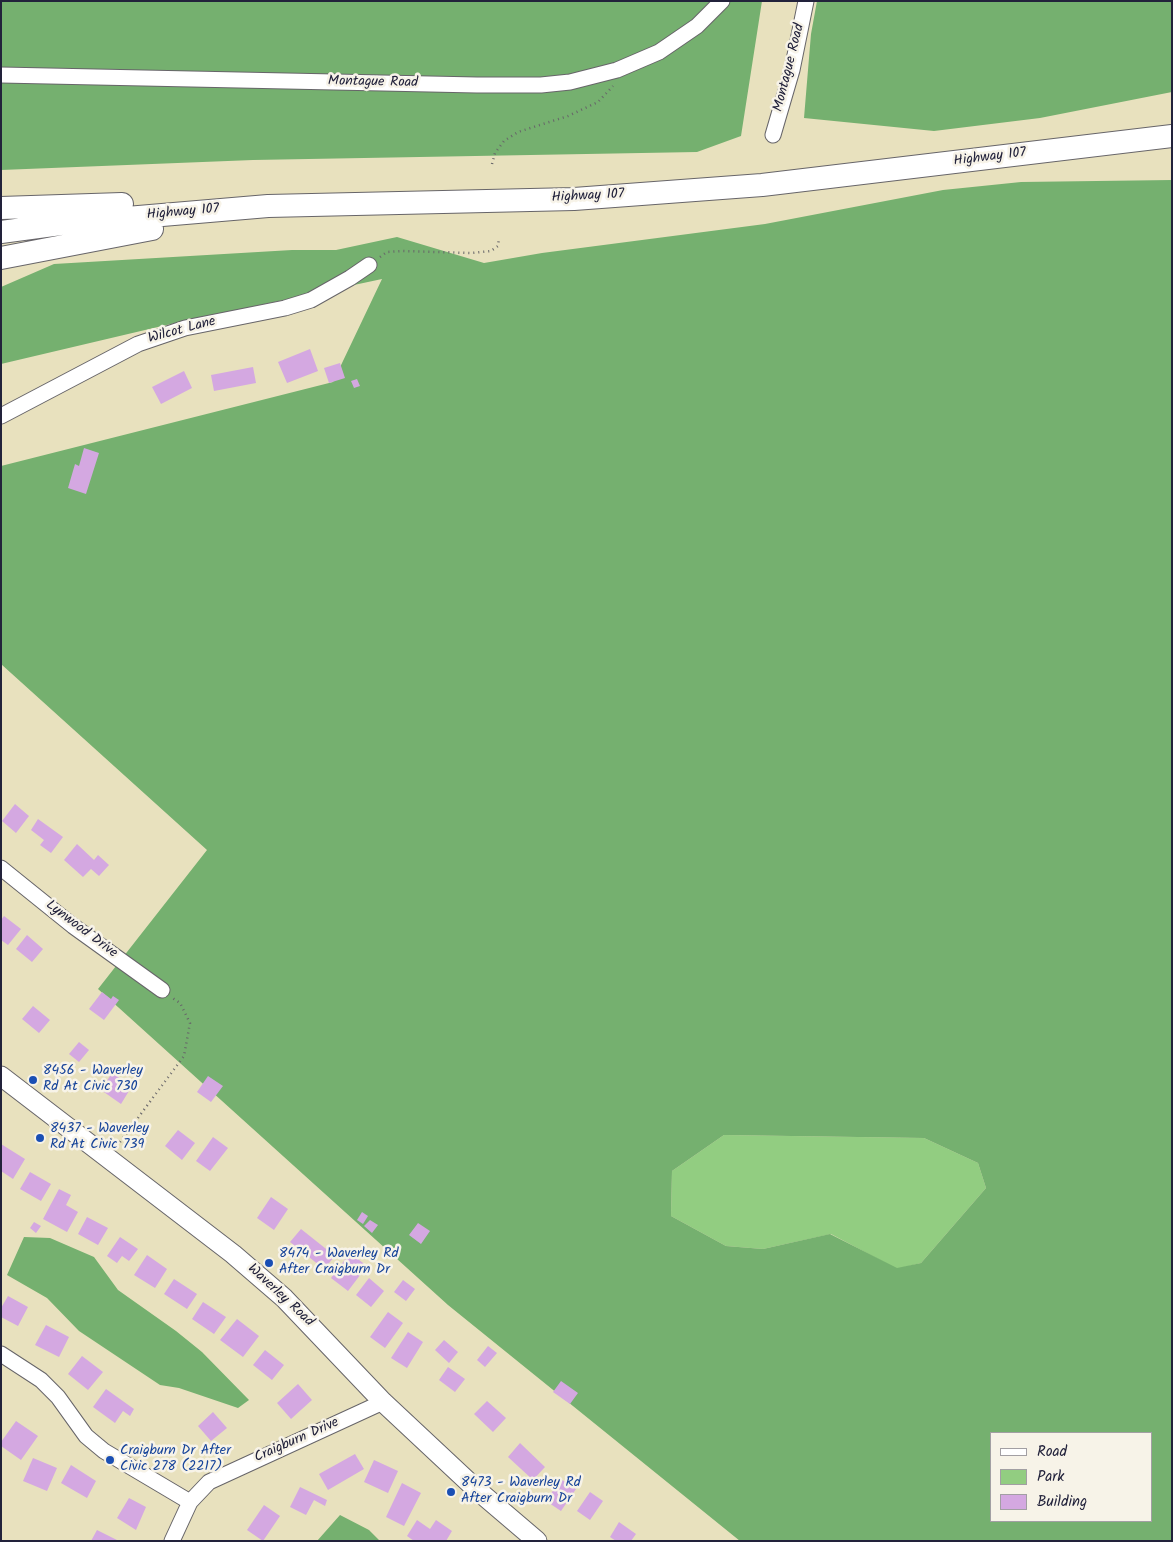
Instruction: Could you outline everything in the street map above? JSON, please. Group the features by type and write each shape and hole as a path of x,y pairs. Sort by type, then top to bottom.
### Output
{"highway":[{"name":"Highway 107","path":"1,232 68,223 306,204 574,199 762,185 1172,136"},
{"path":"1,208 236,201 306,204"},
{"path":"1,258 185,223 306,204"}],"main road":[{"name":"Waverley Road","path":"1,1076 233,1254 284,1298 383,1402 476,1489 537,1541"}],"street":[{"name":"Montague Road","path":"1,75 541,85 594,78 659,52 697,26 722,1"},
{"name":"Montague Road","path":"773,135 792,70 806,1"},
{"name":"Wilcot Lane","path":"1,416 138,344 185,328 285,308 311,300 350,278 368,265"},
{"name":"Lynwood Drive","path":"1,868 74,926 162,990"},
{"path":"1,1354 40,1380 58,1397 78,1427 104,1451 190,1502"},
{"name":"Craigburn Drive","path":"172,1541 190,1502 202,1488 218,1477 383,1402"}],"path":[{"path":"492,164 495,153 504,141 518,132 568,116 598,102 616,83"},
{"path":"368,265 387,252 402,250 471,253 491,251 498,246 499,238"},
{"path":"107,1159 184,1056 190,1024 189,1018 180,1003 162,990"}],"green space":[{"path":"1,1 762,1 741,136 697,152 253,160 1,170"},
{"path":"817,1 1172,1 1172,92 1040,118 934,131 804,118 811,34"},
{"path":"1172,180 1172,1541 740,1541 448,1305 98,989 207,850 1,664 1,466 333,382 382,279 162,326 1,364 1,287 54,264 292,250 336,250 397,237 484,263 542,253 765,224 943,190 1021,182","holes":["724,1135 924,1138 978,1163 986,1188 921,1263 897,1268 830,1234 763,1249 726,1246 671,1216 672,1171"]},
{"path":"724,1135 924,1138 978,1163 986,1188 921,1263 897,1269 831,1234 763,1249 726,1246 671,1216 672,1171"},
{"path":"24,1237 50,1238 94,1257 118,1290 202,1352 249,1400 238,1408 179,1388 160,1385 79,1331 47,1298 7,1275"},
{"path":"340,1515 369,1530 380,1541 317,1541"}],"building":[{"path":"310,349 318,371 287,383 278,362"},
{"path":"340,363 345,378 329,383 324,368"},
{"path":"253,367 256,383 214,391 211,375"},
{"path":"184,371 192,388 161,404 152,387"},
{"path":"357,379 360,386 354,388 351,381"},
{"path":"84,448 99,453 86,494 68,488 75,464 79,466"},
{"path":"15,804 29,816 16,833 2,821"},
{"path":"38,819 63,837 51,853 40,845 44,840 31,830"},
{"path":"77,844 94,860 98,855 109,865 99,876 91,869 83,877 64,860"},
{"path":"4,916 21,929 8,945 1,940 1,920"},
{"path":"27,935 43,949 32,962 16,949"},
{"path":"102,992 111,999 113,996 119,1000 104,1020 89,1009"},
{"path":"33,1006 50,1020 39,1033 22,1019"},
{"path":"79,1042 89,1050 79,1062 69,1054"},
{"path":"112,1073 132,1086 121,1104 101,1090"},
{"path":"208,1076 223,1086 211,1102 197,1092"},
{"path":"178,1130 195,1143 182,1160 165,1146"},
{"path":"213,1137 228,1148 210,1171 196,1161"},
{"path":"1,1144 25,1159 13,1179 1,1171"},
{"path":"30,1172 51,1184 41,1201 20,1189"},
{"path":"59,1189 71,1195 66,1205 78,1212 67,1232 43,1219"},
{"path":"271,1197 288,1209 274,1230 257,1218"},
{"path":"362,1212 368,1216 363,1224 357,1220"},
{"path":"87,1217 108,1228 98,1245 78,1234"},
{"path":"370,1220 378,1225 372,1233 364,1226"},
{"path":"34,1222 41,1226 36,1233 30,1228"},
{"path":"418,1223 430,1231 421,1244 409,1235"},
{"path":"301,1229 335,1256 324,1269 290,1242"},
{"path":"120,1237 138,1249 129,1261 122,1256 117,1263 107,1256"},
{"path":"350,1253 367,1266 348,1291 331,1278"},
{"path":"147,1255 167,1269 155,1288 134,1275"},
{"path":"369,1278 384,1291 371,1307 356,1295"},
{"path":"174,1279 197,1294 187,1309 164,1294"},
{"path":"403,1280 415,1289 406,1301 394,1292"},
{"path":"8,1296 28,1307 18,1326 1,1317 1,1308"},
{"path":"203,1302 226,1317 214,1334 192,1319"},
{"path":"388,1312 403,1323 385,1348 370,1337"},
{"path":"237,1319 259,1336 243,1357 220,1340"},
{"path":"46,1325 69,1337 59,1357 35,1345"},
{"path":"408,1332 423,1342 407,1368 391,1358"},
{"path":"444,1340 458,1352 449,1363 435,1350"},
{"path":"488,1346 497,1353 485,1367 477,1360"},
{"path":"265,1350 284,1365 272,1380 253,1365"},
{"path":"82,1356 103,1372 88,1390 68,1374"},
{"path":"448,1367 465,1379 455,1392 439,1380"},
{"path":"561,1381 578,1393 570,1404 553,1392"},
{"path":"298,1384 312,1400 291,1419 277,1403"},
{"path":"106,1389 134,1409 130,1416 123,1411 115,1423 93,1407"},
{"path":"487,1401 506,1418 493,1432 474,1414"},
{"path":"213,1412 227,1428 211,1441 198,1426"},
{"path":"16,1421 38,1436 21,1460 1,1446 1,1442"},
{"path":"520,1443 545,1467 533,1480 508,1457"},
{"path":"355,1454 364,1469 328,1490 319,1474"},
{"path":"33,1458 57,1468 47,1491 23,1481"},
{"path":"374,1460 398,1471 388,1493 364,1482"},
{"path":"71,1465 96,1481 87,1498 61,1483"},
{"path":"561,1479 576,1489 561,1511 546,1501"},
{"path":"402,1483 421,1493 404,1526 386,1517"},
{"path":"300,1487 327,1500 325,1506 314,1500 306,1515 290,1507"},
{"path":"590,1492 603,1501 590,1520 577,1511"},
{"path":"129,1498 146,1507 136,1530 117,1518"},
{"path":"264,1505 280,1516 263,1541 247,1530"},
{"path":"417,1520 430,1529 436,1520 452,1531 446,1541 414,1541 407,1536"},
{"path":"619,1522 636,1534 631,1541 616,1541 610,1537"},
{"path":"97,1530 119,1541 91,1541"}],"place":[{"name":"8456 - Waverley Rd At Civic 730","path":"33,1080"},
{"name":"8437 - Waverley Rd At Civic 739","path":"40,1138"},
{"name":"8474 - Waverley Rd After Craigburn Dr","path":"269,1263"},
{"name":"Craigburn Dr After Civic 278 (2217)","path":"110,1460"},
{"name":"8473 - Waverley Rd After Craigburn Dr","path":"451,1492"}]}
